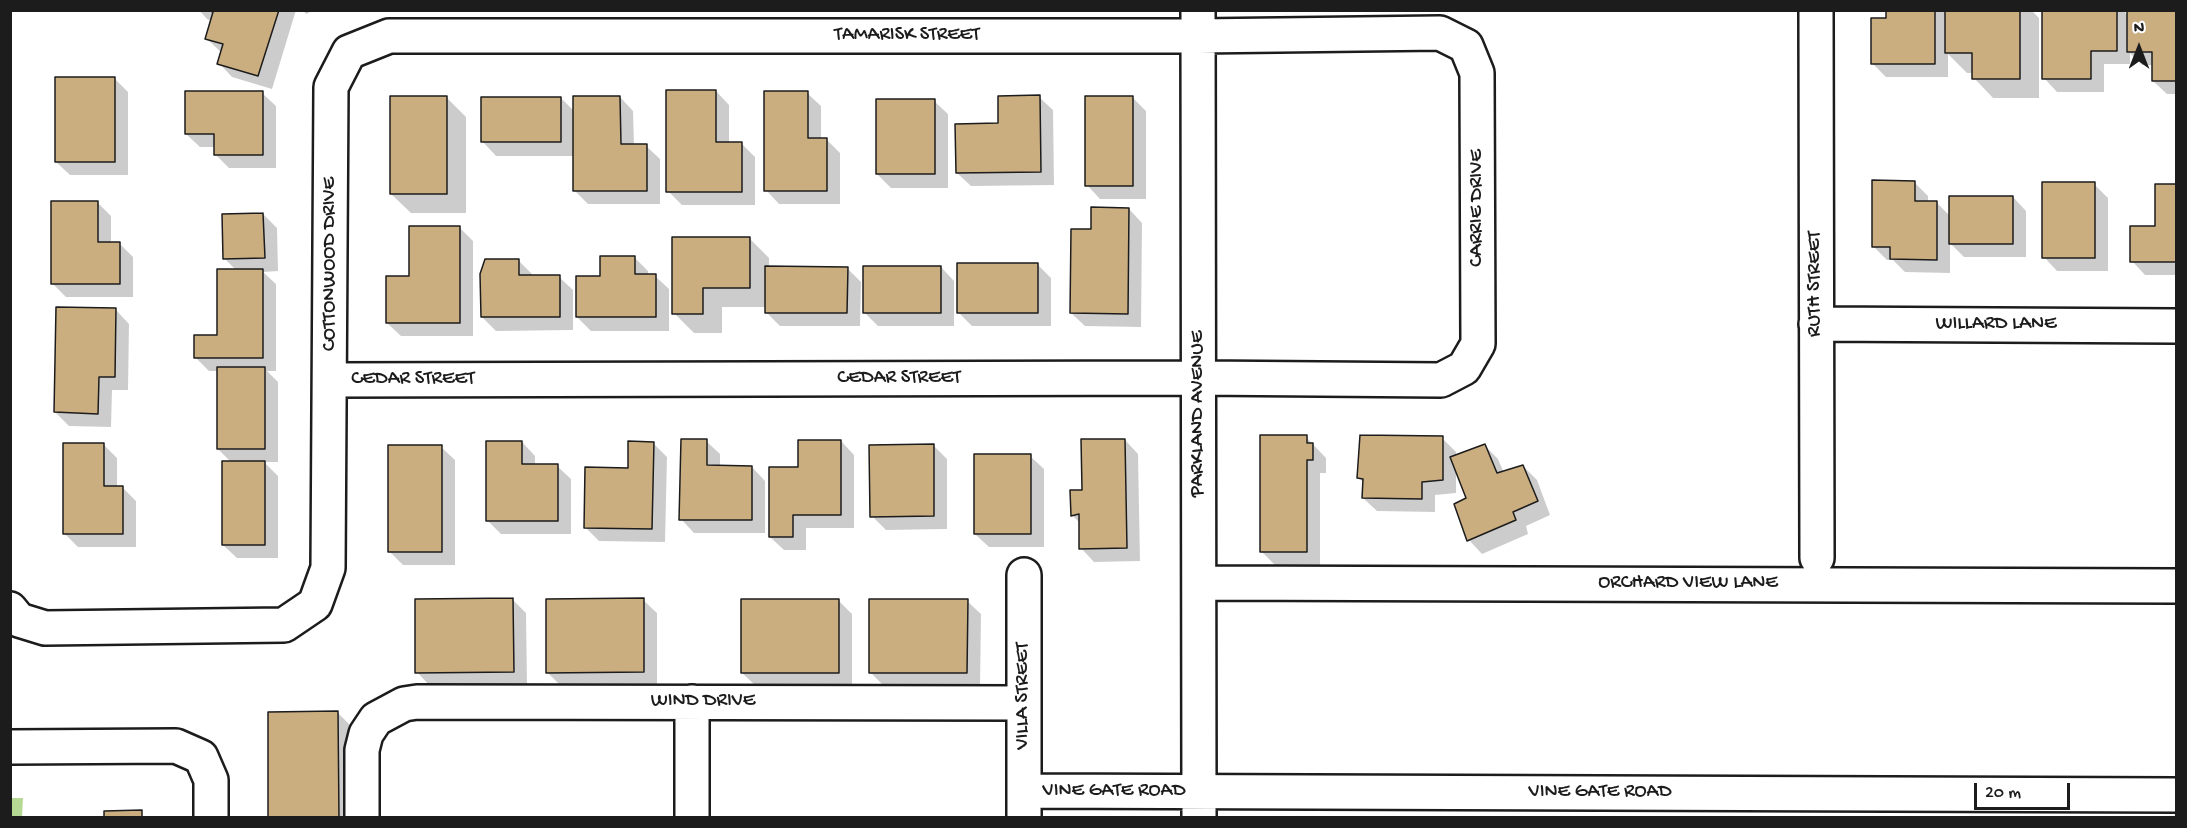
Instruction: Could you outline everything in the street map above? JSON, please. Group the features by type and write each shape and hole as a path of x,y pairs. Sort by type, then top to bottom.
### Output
{"street":[{"name":"RUTH STREET","path":"1816,10 1817,558"},
{"name":"TAMARISK STREET","path":"349,52 389,36 1198,23 1440,33 1466,46"},
{"name":"PARKLAND AVENUE","path":"1198,23 1199,805"},
{"name":"CARRIE DRIVE","path":"1464,368 1478,344 1477,73 1466,46"},
{"name":"COTTONWOOD DRIVE","path":"10,609 19,620 45,627 284,625 315,604 328,568 331,87 349,52"},
{"name":"WILLARD LANE","path":"1816,324 2176,326"},
{"name":"CEDAR STREET","path":"330,380 1199,378 1441,380 1464,368"},
{"name":"VILLA STREET","path":"1024,575 1024,804"},
{"name":"ORCHARD VIEW LANE","path":"1199,583 2176,586"},
{"name":"WIND DRIVE","path":"362,818 363,742 370,726 384,713 404,704 417,702 1024,703"},
{"path":"692,702 692,818"},
{"path":"10,747 176,746 201,757 211,780 211,818"},
{"name":"VINE GATE ROAD","path":"1024,804 2171,802"}],"green space":[{"path":"10,798 23,798 22,817 11,817"}],"building":[{"path":"207,10 279,10 258,76 217,64 223,44 205,39 213,12"},
{"path":"1886,10 1935,10 1935,64 1871,64 1871,18 1886,18"},
{"path":"1945,10 2020,10 2020,79 1972,79 1972,53 1945,53"},
{"path":"2042,10 2117,10 2117,51 2091,51 2091,79 2042,79"},
{"path":"2127,10 2176,10 2176,81 2152,81 2152,52 2127,52"},
{"path":"55,77 115,77 115,162 55,162"},
{"path":"666,90 716,90 716,142 742,142 742,192 666,192"},
{"path":"185,91 263,91 263,155 214,155 214,134 185,134"},
{"path":"764,91 808,91 808,138 827,138 827,191 764,191"},
{"path":"1040,95 1041,172 956,173 955,124 998,123 998,96"},
{"path":"390,96 447,96 447,194 390,194"},
{"path":"573,96 620,96 621,144 647,144 647,191 573,191"},
{"path":"1085,96 1133,96 1133,186 1085,186"},
{"path":"481,97 561,97 561,142 481,142"},
{"path":"876,99 935,99 935,174 876,174"},
{"path":"1872,180 1915,181 1915,201 1937,201 1937,260 1890,259 1890,247 1872,247"},
{"path":"2042,182 2095,182 2095,258 2042,258"},
{"path":"2155,184 2176,184 2176,262 2130,262 2130,226 2155,226"},
{"path":"1949,196 2013,196 2013,244 1949,244"},
{"path":"51,201 98,201 98,242 120,242 120,284 51,284"},
{"path":"1091,207 1129,208 1128,314 1070,313 1071,229 1091,229"},
{"path":"263,213 265,258 223,259 222,214"},
{"path":"409,226 460,226 460,323 386,323 386,276 409,276"},
{"path":"672,237 750,237 750,288 703,288 703,314 672,314"},
{"path":"600,256 635,256 635,274 656,274 656,317 576,317 576,276 600,276"},
{"path":"485,259 519,259 519,275 560,275 560,317 481,317 480,274"},
{"path":"957,263 1038,263 1038,313 957,313"},
{"path":"765,266 848,267 847,313 765,313"},
{"path":"863,266 941,266 941,313 863,313"},
{"path":"217,269 263,269 263,358 194,358 194,335 217,335"},
{"path":"56,307 116,308 115,377 99,377 98,414 54,412"},
{"path":"217,367 265,367 265,449 217,449"},
{"path":"1260,435 1307,435 1307,443 1313,443 1313,460 1307,460 1307,552 1260,552"},
{"path":"1360,435 1443,436 1443,480 1422,482 1422,499 1362,498 1363,479 1357,478"},
{"path":"681,439 707,439 707,465 752,466 752,520 679,520"},
{"path":"1081,439 1125,439 1127,548 1079,549 1079,514 1071,516 1070,490 1082,490"},
{"path":"798,440 841,440 841,515 793,515 793,537 769,537 769,467 798,467"},
{"path":"486,441 522,441 522,464 558,464 558,521 486,521"},
{"path":"628,441 654,442 652,529 584,528 585,467 628,468"},
{"path":"63,443 104,443 104,486 123,486 123,534 63,534"},
{"path":"934,444 934,516 870,517 869,445"},
{"path":"1485,444 1497,473 1523,465 1538,501 1513,512 1516,520 1467,541 1454,504 1466,498 1450,457"},
{"path":"388,445 442,445 442,552 388,552"},
{"path":"974,454 1031,454 1031,534 974,534"},
{"path":"222,461 265,461 265,545 222,545"},
{"path":"513,598 514,672 415,673 415,599"},
{"path":"644,598 644,672 546,673 546,599"},
{"path":"741,599 839,599 839,673 741,673"},
{"path":"869,599 968,599 967,673 869,673"},
{"path":"338,711 339,818 268,818 268,712"},
{"path":"142,810 142,818 104,818 104,811"}]}
